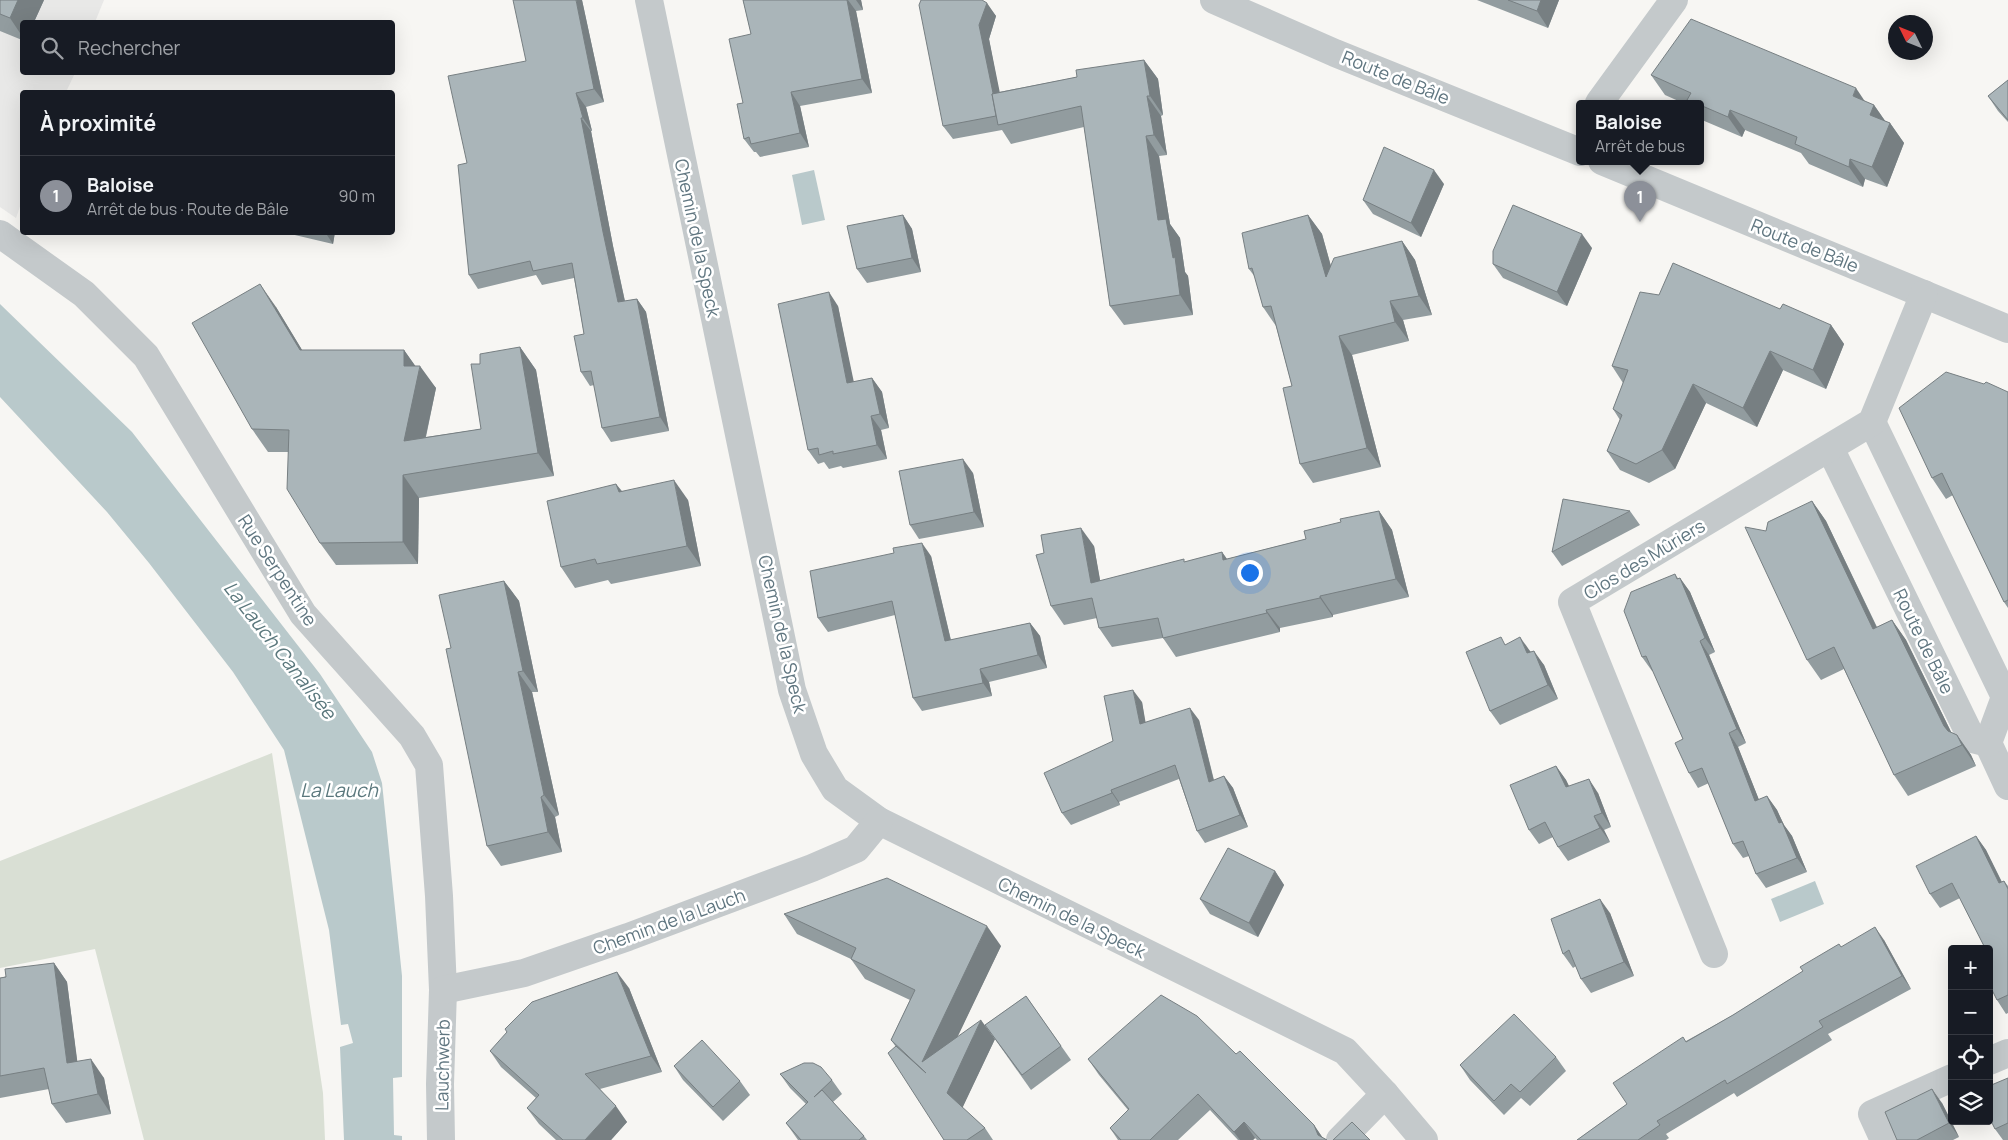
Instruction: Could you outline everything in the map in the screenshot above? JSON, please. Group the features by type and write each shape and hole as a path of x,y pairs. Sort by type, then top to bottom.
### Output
{"street":[{"name":"Chemin de la Speck","path":"649,0 792,690 814,754 835,789 879,821 1345,1051 1424,1140"},
{"name":"Route de Bâle","path":"1214,0 1335,53 1576,145"},
{"path":"1601,100 1674,0"},
{"name":"Route de Bâle","path":"1612,165 2008,329"},
{"name":"Rue Serpentine","path":"0,234 84,294 146,356 302,614 412,736 429,765 440,896 443,990"},
{"path":"1924,294 1872,422 2005,698 1988,743 2008,786"},
{"name":"Clos des Mûriers","path":"1714,954 1572,602 1872,422"},
{"name":"Route de Bâle","path":"1830,448 1972,739 1988,743"},
{"name":"Chemin de la Lauch","path":"443,990 524,974 812,868 856,849 879,821"},
{"name":"Lauchwerb","path":"441,1140 440,1084 443,990"},
{"path":"1993,1059 2008,1053"},
{"path":"1884,1140 1872,1114 1948,1080"},
{"path":"1340,1140 1385,1094"}],"shaded area":[{"path":"0,0 104,0 96,20 20,20 20,75 74,75 67,90 20,90 20,207 16,218 0,207"},
{"path":"272,753 323,1093 325,1140 144,1140 95,949 0,968 0,861"}],"water":[{"path":"814,170 825,220 802,225 792,175"},
{"name":"La Lauch","path":"0,304 132,432 320,674 372,752 382,783 402,976 402,1077 393,1078 394,1135 402,1136 402,1140 344,1140 340,1047 353,1043 348,1024 341,1025 329,930 284,750 233,672 149,563 107,512 0,397"},
{"path":"1815,881 1824,904 1780,922 1771,899"}],"building":[{"path":"0,0 18,0 10,18 0,14"},
{"path":"513,0 576,0 594,89 576,93 583,118 581,118 603,232 618,302 637,299 660,417 602,428 591,371 581,372 574,336 584,334 572,263 533,271 530,261 469,275 458,165 467,163 448,76 526,61"},
{"path":"743,0 847,0 862,79 791,92 800,133 751,144 749,137 744,139 737,104 743,103 729,39 751,34"},
{"path":"921,0 982,0 987,3 979,25 996,116 943,126 919,5"},
{"path":"1508,0 1541,0 1537,11"},
{"path":"1691,19 1856,88 1853,96 1874,105 1870,115 1890,123 1872,167 1850,159 1849,167 1795,144 1797,137 1730,110 1728,117 1704,107 1704,100 1687,100 1691,93 1651,75"},
{"path":"1144,60 1150,96 1147,96 1154,135 1146,136 1158,220 1166,219 1173,258 1175,257 1180,295 1110,306 1081,106 998,125 992,94 1077,77 1076,70"},
{"path":"2008,80 2008,120 1988,96"},
{"path":"1384,147 1434,170 1411,223 1363,200"},
{"path":"1513,205 1582,234 1557,292 1493,264 1493,251"},
{"path":"903,215 912,258 857,269 847,226"},
{"path":"1308,215 1326,277 1334,258 1402,241 1419,296 1390,301 1395,322 1339,336 1367,448 1300,464 1283,388 1292,386 1271,306 1263,307 1252,268 1249,269 1242,233"},
{"path":"1673,263 1780,309 1783,304 1831,325 1813,370 1770,351 1743,408 1693,384 1662,450 1636,464 1607,451 1622,415 1613,409 1628,370 1612,366 1640,292 1659,295"},
{"path":"260,284 300,350 404,350 404,366 420,366 404,441 481,429 471,364 480,364 480,354 520,347 538,453 403,475 403,542 320,543 287,489 289,430 252,429 192,323"},
{"path":"829,292 847,383 872,378 880,414 871,416 877,445 833,454 833,451 819,455 818,448 808,450 778,304"},
{"path":"1946,372 1984,384 1986,382 2008,392 2008,600 2004,602 1942,473 1932,478 1899,408"},
{"path":"963,459 974,512 910,525 899,471"},
{"path":"674,480 687,546 597,564 595,559 561,567 547,501 616,484 619,492"},
{"path":"1563,499 1630,511 1552,552"},
{"path":"1812,501 1873,629 1892,620 1944,726 1948,731 1957,735 1962,745 1894,775 1834,647 1807,660 1745,527 1766,531 1768,522"},
{"path":"1379,511 1396,579 1320,596 1320,598 1266,610 1267,613 1163,638 1158,618 1099,628 1092,598 1051,606 1036,555 1044,553 1041,535 1081,528 1091,583 1184,559 1184,562 1222,552 1223,560 1306,539 1304,531 1341,522 1340,519"},
{"path":"922,543 945,641 1030,623 1038,655 980,669 983,683 913,698 892,601 818,618 810,571 894,553 893,548"},
{"path":"1675,574 1677,579 1680,578 1705,638 1700,641 1737,729 1729,733 1755,801 1767,796 1779,823 1782,822 1797,858 1756,874 1743,841 1733,844 1702,768 1689,773 1675,743 1683,739 1646,656 1642,657 1624,611 1631,592"},
{"path":"504,581 523,671 518,672 544,795 541,797 548,832 487,846 446,649 451,648 439,595"},
{"path":"1501,637 1505,645 1520,637 1527,653 1534,651 1548,685 1490,711 1466,652"},
{"path":"1133,690 1140,724 1190,708 1209,782 1224,776 1240,815 1197,831 1175,765 1111,790 1112,793 1062,813 1044,773 1113,741 1104,696"},
{"path":"1556,766 1566,787 1589,779 1602,813 1594,816 1600,828 1558,847 1545,822 1529,830 1510,785"},
{"path":"1976,836 1999,883 2004,881 2008,889 2008,995 1997,1000 1993,992 1993,945 1983,945 1952,883 1930,894 1916,866"},
{"path":"1228,848 1275,871 1249,923 1200,899"},
{"path":"887,878 987,926 922,1062 981,1020 947,1093 985,1128 967,1140 944,1140 888,1053 896,1046 926,1073 891,1040 915,990 851,959 856,948 784,914"},
{"path":"1600,899 1624,962 1581,979 1569,950 1563,954 1551,919"},
{"path":"1875,927 1902,976 1819,1021 1823,1027 1766,1061 1727,1084 1725,1080 1657,1121 1660,1125 1638,1140 1577,1140 1627,1104 1613,1083 1683,1037 1686,1042 1733,1015 1803,971 1800,967 1839,944 1841,947"},
{"path":"54,963 67,1063 91,1059 98,1094 52,1104 44,1068 0,1076 0,978 6,977 5,969"},
{"path":"617,972 651,1056 585,1074 616,1106 585,1140 563,1140 527,1108 539,1095 490,1051 507,1032 505,1029 532,1002"},
{"path":"1161,995 1197,1016 1236,1054 1240,1051 1314,1125 1318,1135 1327,1140 1261,1140 1244,1122 1234,1132 1198,1094 1150,1140 1121,1140 1110,1128 1129,1109 1088,1059"},
{"path":"1026,996 1061,1046 1022,1075 985,1025"},
{"path":"1514,1014 1556,1057 1520,1092 1511,1084 1494,1101 1460,1065"},
{"path":"702,1040 740,1081 713,1107 674,1066"},
{"path":"804,1063 813,1063 821,1067 832,1080 814,1097 822,1090 864,1136 859,1140 801,1140 786,1123 808,1102 780,1074"},
{"path":"2008,1078 2008,1123 1995,1129 1993,1125 1993,1084"},
{"path":"1932,1089 1948,1124 1917,1140 1897,1140 1885,1112"},
{"path":"1352,1122 1370,1140 1333,1140"}],"place":[{"name":"Baloise","path":"1640,222"}],"water label":[{"name":"La Lauch Canalisée","path":"280,650"}]}
